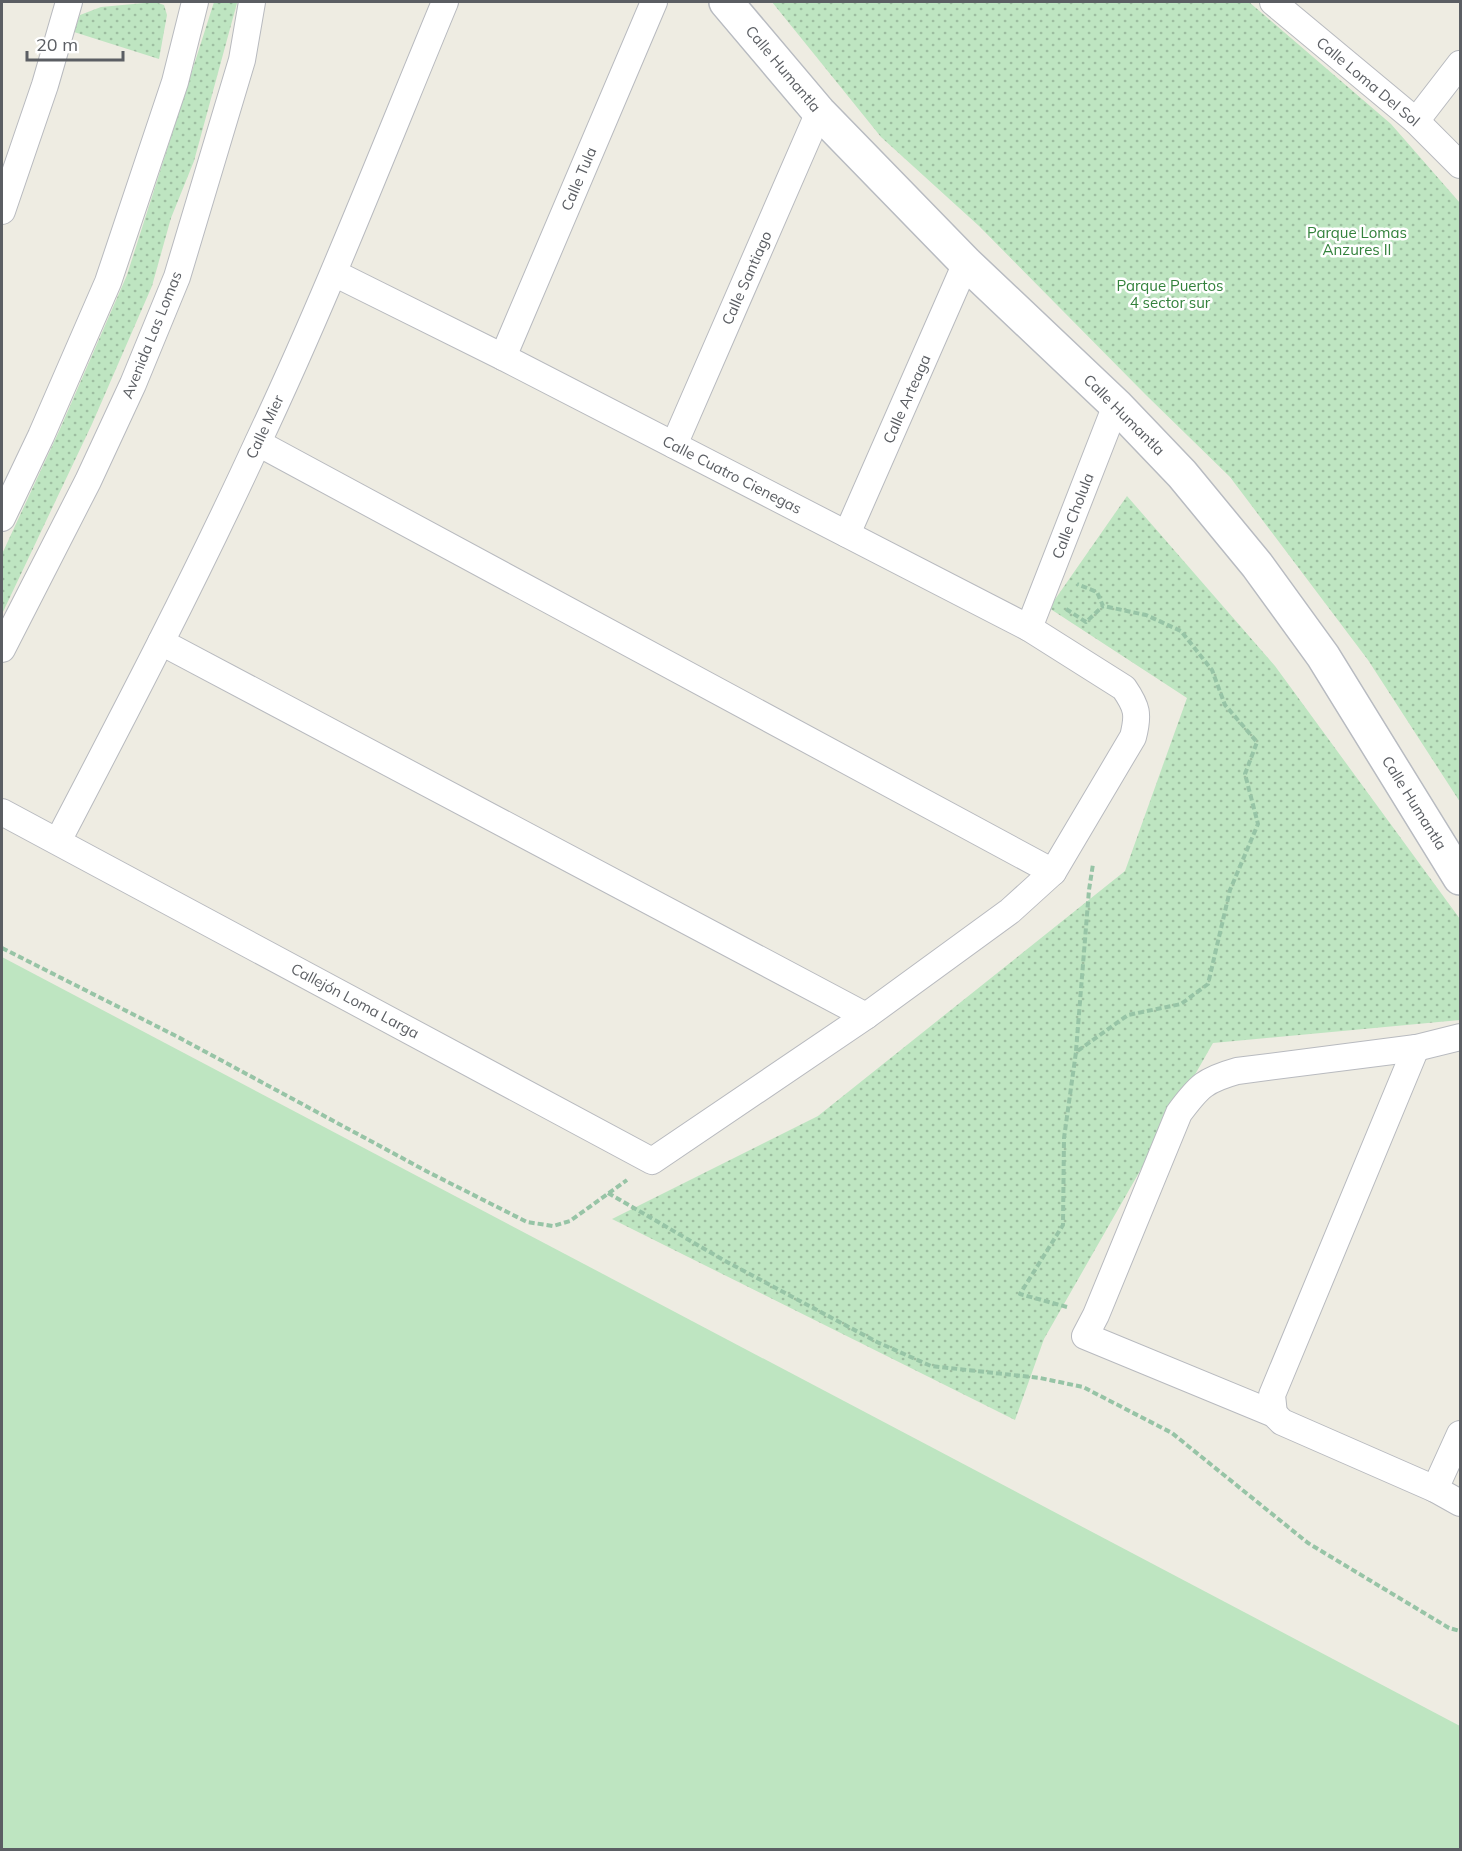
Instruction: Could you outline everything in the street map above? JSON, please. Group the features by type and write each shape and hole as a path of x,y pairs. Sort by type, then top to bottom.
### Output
{"street":[{"path":"2,211 45,85 69,2"},
{"path":"2,518 41,436 108,282 175,82 195,2"},
{"name":"Avenida Las Lomas","path":"2,649 88,481 133,384 177,277 242,60 252,2"},
{"name":"Calle Mier","path":"58,841 161,642 258,443 334,273 445,2"},
{"name":"Calle Tula","path":"503,357 654,2"},
{"name":"Calle Humantla","path":"726,2 819,112 966,263 1116,405 1182,474 1257,565 1323,656 1461,878"},
{"name":"Calle Loma Del Sol","path":"1273,2 1416,122 1461,165"},
{"path":"1416,122 1461,64"},
{"name":"Calle Santiago","path":"674,445 819,112"},
{"name":"Calle Arteaga","path":"847,534 966,263"},
{"name":"Calle Cuatro Cienegas","path":"334,273 503,357 1029,628 1124,688 1135,703 1138,720 1133,737 1053,872"},
{"name":"Calle Cholula","path":"1029,628 1116,405"},
{"path":"258,443 1053,872 1010,911 866,1016 652,1161"},
{"path":"161,642 866,1016"},
{"name":"Callejón Loma Larga","path":"2,812 652,1161"},
{"path":"1461,1036 1416,1048 1237,1071 1214,1078 1194,1093 1179,1113 1091,1325 1274,1414 1282,1422 1436,1489 1461,1503"},
{"path":"1274,1414 1272,1395 1416,1048"},
{"path":"1436,1489 1461,1434"}],"path":[{"path":"1073,589 1077,584 1096,592 1103,606"},
{"path":"1067,602 1066,610 1086,622 1103,606"},
{"path":"1076,1052 1128,1015 1181,1004 1208,984 1230,890 1258,824 1245,774 1257,742 1225,705 1212,670 1181,631 1146,615 1103,606"},
{"path":"1091,1325 1020,1294 1063,1225 1064,1138 1076,1052 1089,890 1094,864"},
{"path":"2,948 178,1037 428,1172 527,1222 553,1226 570,1221 652,1161"},
{"path":"609,1193 737,1268 877,1342 931,1366 1040,1378 1083,1387 1172,1433 1308,1543 1449,1628 1461,1630"}],"green space":[{"path":"155,2 164,5 167,15 159,59 74,32 80,15 101,7"},
{"path":"214,2 237,3 194,161 171,218 152,286 92,424 2,614 2,554 60,429 127,275"},
{"path":"772,2 1249,2 1391,124 1460,203 1460,802 1368,660 1230,477 979,226 881,137"},
{"path":"1127,496 1275,666 1460,919 1460,1020 1213,1043 1044,1339 1015,1420 612,1219 818,1116 1125,871 1187,698 1049,608"},
{"path":"2,957 1460,1726 1460,1849 2,1849"}],"park label":[{"name":"Parque Lomas Anzures II","path":"1357,242"},
{"name":"Parque Puertos 4 sector sur","path":"1170,294"}]}
